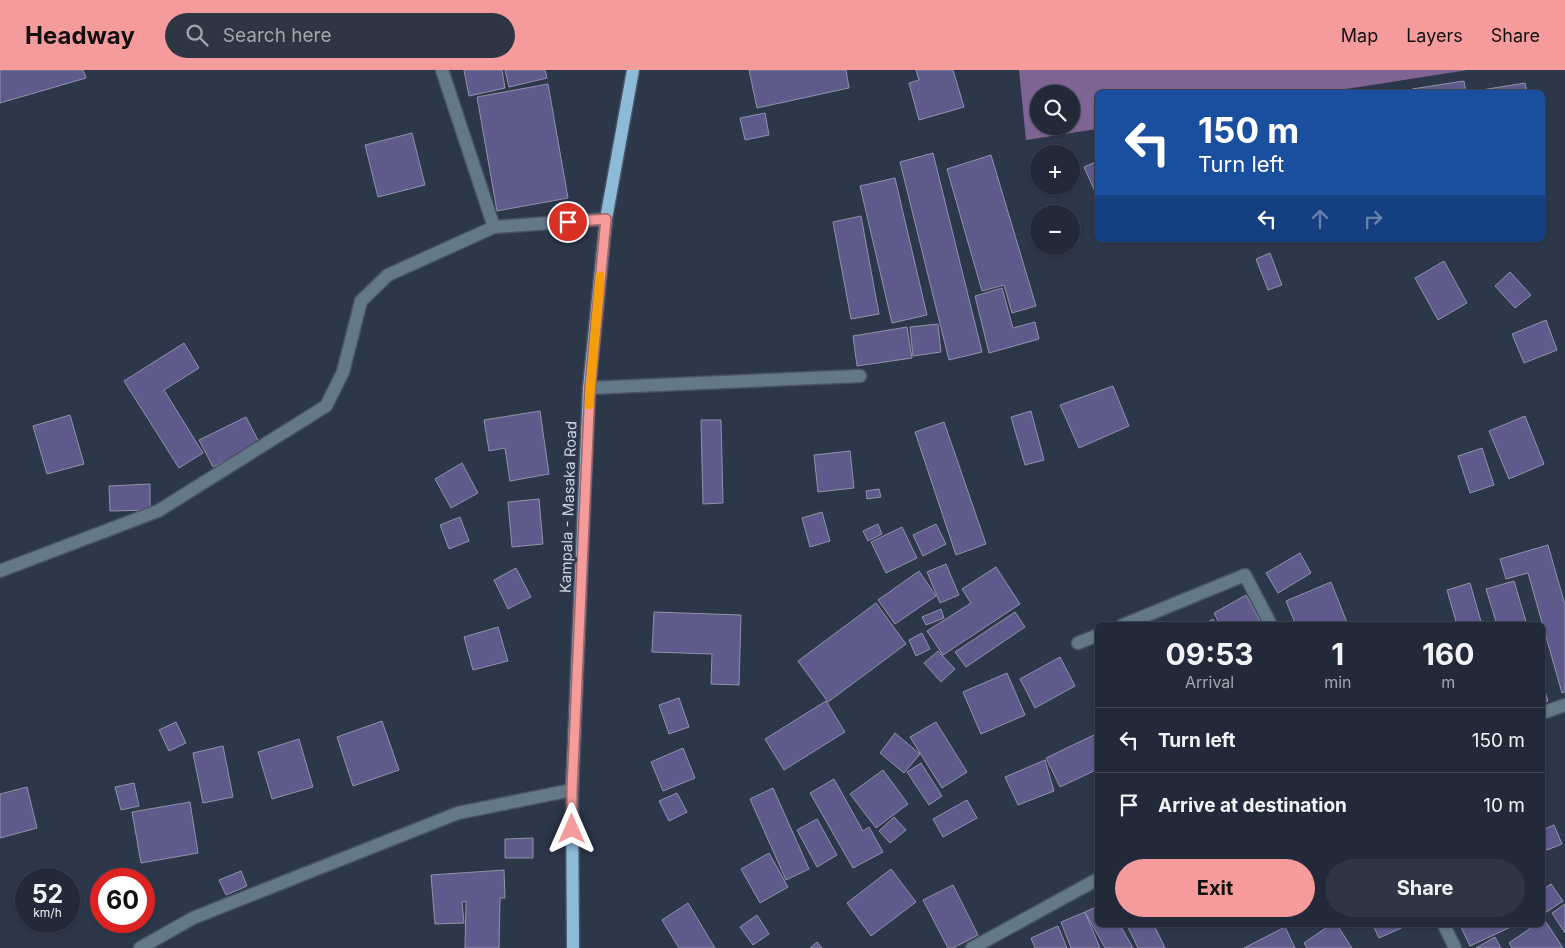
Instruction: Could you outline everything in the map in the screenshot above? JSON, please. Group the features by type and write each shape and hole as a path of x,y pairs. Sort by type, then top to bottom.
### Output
{"main road":[{"name":"Kampala - Masaka Road","path":"573,948 572,790 590,388 606,219 633,70"}],"street":[{"path":"442,70 494,227"},
{"path":"0,571 158,511 326,406 343,372 361,301 388,275 494,227 606,219"},
{"path":"590,388 860,376"},
{"path":"1129,622 1245,575 1269,622"},
{"path":"1078,643 1095,636"},
{"path":"1545,712 1565,705"},
{"path":"140,948 193,918 458,813 572,790"},
{"path":"972,948 1095,881"},
{"path":"1445,927 1455,948"}],"shaded area":[{"path":"1019,70 1468,70 1340,90 1095,90 1095,129 1080,132 1080,85 1030,85 1030,135 1058,135 1026,140"}],"building":[{"path":"0,70 83,70 86,78 0,103"},
{"path":"464,70 502,70 505,88 469,96"},
{"path":"505,70 545,70 547,78 509,87"},
{"path":"749,70 846,70 849,88 757,108"},
{"path":"916,70 953,70 964,107 919,120 909,83 919,80"},
{"path":"1464,81 1466,90 1412,90"},
{"path":"1525,83 1527,90 1481,90"},
{"path":"548,84 568,198 497,211 477,97"},
{"path":"765,113 769,135 745,140 740,118"},
{"path":"412,133 425,185 378,197 365,145"},
{"path":"933,153 982,352 949,360 900,162"},
{"path":"991,155 1036,306 1012,313 1004,285 982,291 947,169"},
{"path":"1095,162 1095,191 1084,167"},
{"path":"895,178 927,315 892,323 860,186"},
{"path":"861,216 879,314 851,319 833,222"},
{"path":"1270,253 1282,285 1268,290 1256,259"},
{"path":"1444,261 1467,303 1438,320 1415,278"},
{"path":"1510,272 1531,295 1515,308 1495,286"},
{"path":"1002,288 1013,328 1035,322 1039,339 989,353 975,296"},
{"path":"1546,320 1557,350 1524,363 1512,334"},
{"path":"938,324 941,352 913,356 910,327"},
{"path":"907,327 912,358 857,366 853,336"},
{"path":"184,343 199,368 164,390 203,453 179,468 124,381"},
{"path":"1113,386 1129,426 1079,448 1060,405"},
{"path":"540,411 549,474 510,481 505,448 489,451 484,420"},
{"path":"1031,411 1044,460 1025,465 1011,417"},
{"path":"70,415 84,464 47,474 33,426"},
{"path":"1525,416 1544,464 1509,479 1489,431"},
{"path":"246,417 260,444 213,467 199,440"},
{"path":"701,420 721,420 723,503 703,504"},
{"path":"944,422 986,544 956,555 915,432"},
{"path":"1482,448 1494,485 1470,493 1458,456"},
{"path":"850,451 854,488 818,492 814,455"},
{"path":"462,463 478,493 451,508 435,479"},
{"path":"150,484 150,510 110,511 109,486"},
{"path":"879,489 881,497 867,499 866,491"},
{"path":"539,499 543,544 512,547 508,502"},
{"path":"822,512 830,541 810,547 802,518"},
{"path":"460,517 469,541 449,549 440,525"},
{"path":"878,524 882,534 868,541 863,531"},
{"path":"936,524 946,544 923,556 913,535"},
{"path":"902,527 917,558 886,573 871,542"},
{"path":"1548,545 1565,605 1565,692 1562,693 1545,633 1545,622 1542,622 1528,573 1506,579 1500,559"},
{"path":"1300,553 1311,573 1278,593 1266,573"},
{"path":"946,564 959,595 940,603 927,572"},
{"path":"996,567 1020,604 943,655 927,631 971,603 962,589"},
{"path":"516,568 531,597 508,609 494,580"},
{"path":"919,571 936,596 895,624 878,600"},
{"path":"1514,581 1526,622 1496,622 1486,589"},
{"path":"1331,582 1347,622 1295,622 1286,601"},
{"path":"1470,583 1481,622 1456,622 1447,590"},
{"path":"1246,595 1260,622 1218,622 1214,613"},
{"path":"876,603 906,644 828,702 798,661"},
{"path":"941,609 944,618 926,625 922,617"},
{"path":"654,612 741,615 739,685 711,684 712,654 652,652"},
{"path":"1015,612 1025,627 966,667 955,652"},
{"path":"498,627 508,661 473,670 464,637"},
{"path":"922,633 930,649 916,656 909,640"},
{"path":"938,651 955,669 941,682 924,663"},
{"path":"1060,657 1075,686 1035,708 1020,679"},
{"path":"1007,673 1025,715 981,734 963,692"},
{"path":"1545,691 1548,701 1545,702"},
{"path":"679,698 689,727 669,734 659,705"},
{"path":"826,701 845,732 784,770 765,739"},
{"path":"382,721 399,770 353,786 337,737"},
{"path":"176,722 186,743 169,751 159,730"},
{"path":"936,722 967,772 942,788 910,737"},
{"path":"895,733 920,754 904,773 880,753"},
{"path":"1095,734 1095,770 1060,787 1046,758"},
{"path":"299,739 313,787 272,799 258,752"},
{"path":"223,746 233,797 203,803 193,753"},
{"path":"683,748 695,778 663,791 651,762"},
{"path":"1045,760 1054,791 1018,805 1005,777"},
{"path":"921,763 942,796 929,805 907,772"},
{"path":"883,770 908,804 876,828 850,794"},
{"path":"834,779 863,831 869,827 883,852 853,868 810,793"},
{"path":"134,783 139,806 121,810 115,787"},
{"path":"27,787 37,828 0,838 0,794"},
{"path":"773,788 809,869 786,880 750,799"},
{"path":"677,793 687,812 669,821 659,801"},
{"path":"967,800 977,818 943,837 933,819"},
{"path":"190,802 198,853 141,863 132,812"},
{"path":"894,817 906,830 890,843 879,831"},
{"path":"817,819 837,855 817,867 797,830"},
{"path":"1554,825 1562,844 1547,850 1545,846 1545,829"},
{"path":"533,838 533,858 505,858 505,839"},
{"path":"769,853 788,887 760,903 741,869"},
{"path":"891,869 916,902 871,936 847,903"},
{"path":"504,870 505,898 500,898 499,948 465,948 466,901 462,902 464,923 435,924 431,875"},
{"path":"241,871 247,886 226,895 219,880"},
{"path":"1551,884 1563,901 1545,913 1545,888"},
{"path":"953,885 978,935 953,948 948,948 923,900"},
{"path":"688,903 715,948 679,948 662,920"},
{"path":"1565,904 1565,933 1552,913"},
{"path":"1095,907 1095,927 1121,927 1133,948 1105,948 1085,912"},
{"path":"1085,912 1100,948 1071,948 1061,922"},
{"path":"757,915 769,934 753,945 740,927"},
{"path":"1545,921 1563,948 1512,948 1509,943 1532,927 1545,927"},
{"path":"1058,926 1067,948 1035,948 1031,938"},
{"path":"1128,927 1155,927 1165,948 1138,948"},
{"path":"1285,927 1295,948 1244,948"},
{"path":"1327,927 1338,927 1352,948 1307,948 1304,943"},
{"path":"1374,927 1404,927 1379,938"},
{"path":"1461,927 1511,927 1470,946"},
{"path":"1495,937 1501,948 1476,948"},
{"path":"817,942 822,948 810,948"}],"slow traffic":[{"path":"589,405 600,276"}],"route":[{"path":"568,222 606,219 590,388 572,790 572,829"}]}
